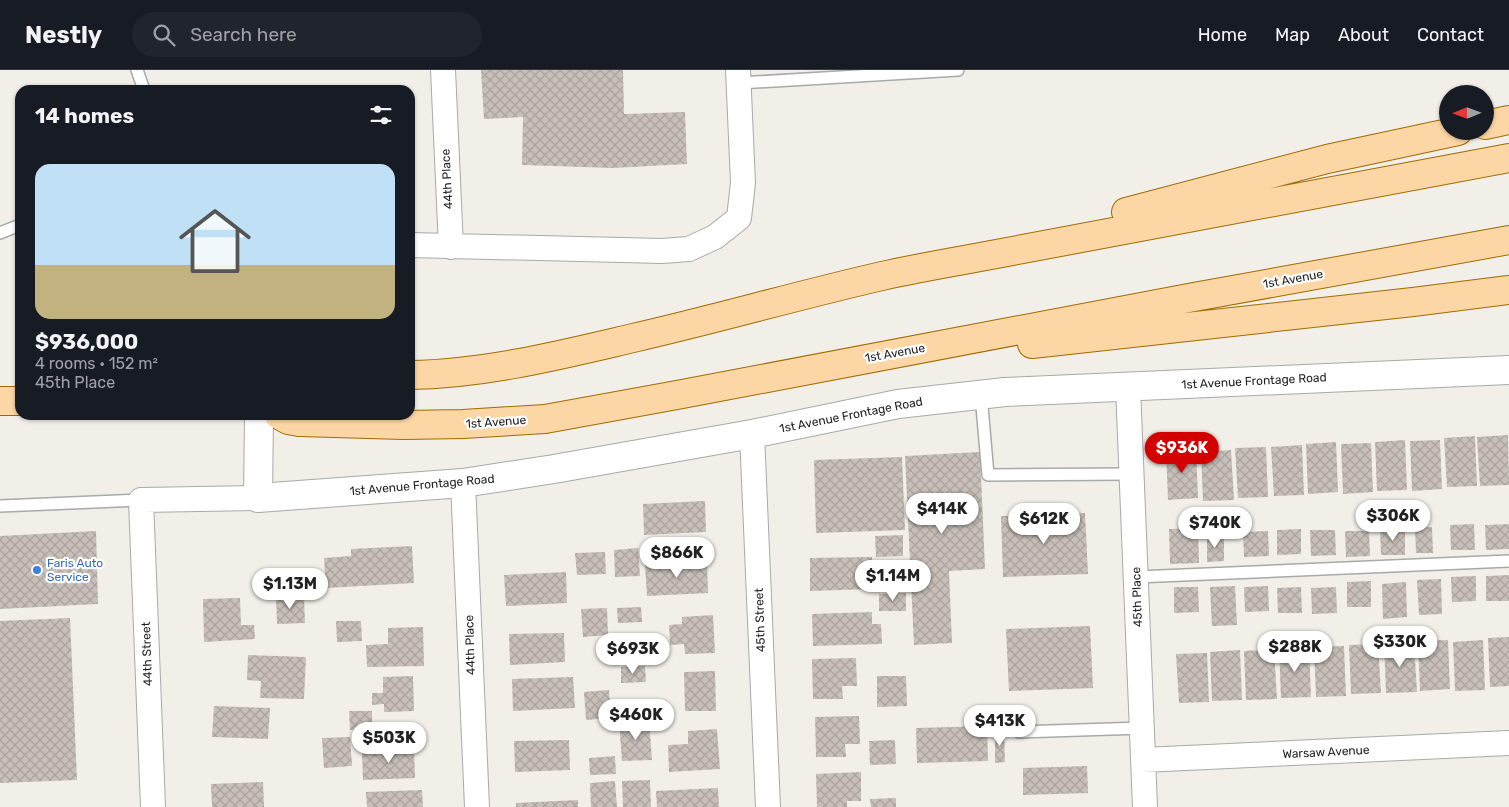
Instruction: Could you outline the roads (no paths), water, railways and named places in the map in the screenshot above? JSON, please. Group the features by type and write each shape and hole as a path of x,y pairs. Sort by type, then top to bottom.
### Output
{"main road":[{"path":"1494,123 1509,120"},
{"path":"415,375 501,366 574,352 882,276 1327,160 1439,135"},
{"path":"882,276 1509,158"},
{"name":"1st Avenue","path":"288,420 299,422 404,425 463,424 545,419 1509,240"},
{"path":"822,367 1153,332 1509,290"},
{"path":"0,401 15,401"}],"street":[{"name":"44th Place","path":"442,70 450,247"},
{"path":"415,245 662,251 689,249 715,237 739,218 743,183 739,76"},
{"name":"1st Avenue Frontage Road","path":"258,498 463,484 752,434 898,404 1005,392 1509,370"},
{"name":"45th Place","path":"1128,387 1146,807"},
{"path":"141,500 258,498 259,420"},
{"name":"45th Street","path":"752,434 768,807"},
{"name":"44th Place","path":"463,484 476,807"},
{"name":"44th Street","path":"141,500 153,807"},
{"name":"Warsaw Avenue","path":"1144,760 1509,743"}],"lane":[{"path":"137,70 142,85"},
{"path":"739,76 958,70"},
{"path":"0,233 15,226"},
{"path":"982,395 988,475 1131,474"},
{"path":"0,506 141,500"},
{"path":"1136,577 1509,561"},
{"path":"1019,732 1142,728"}],"place":[{"name":"Faris Auto Service","path":"37,570"}]}
